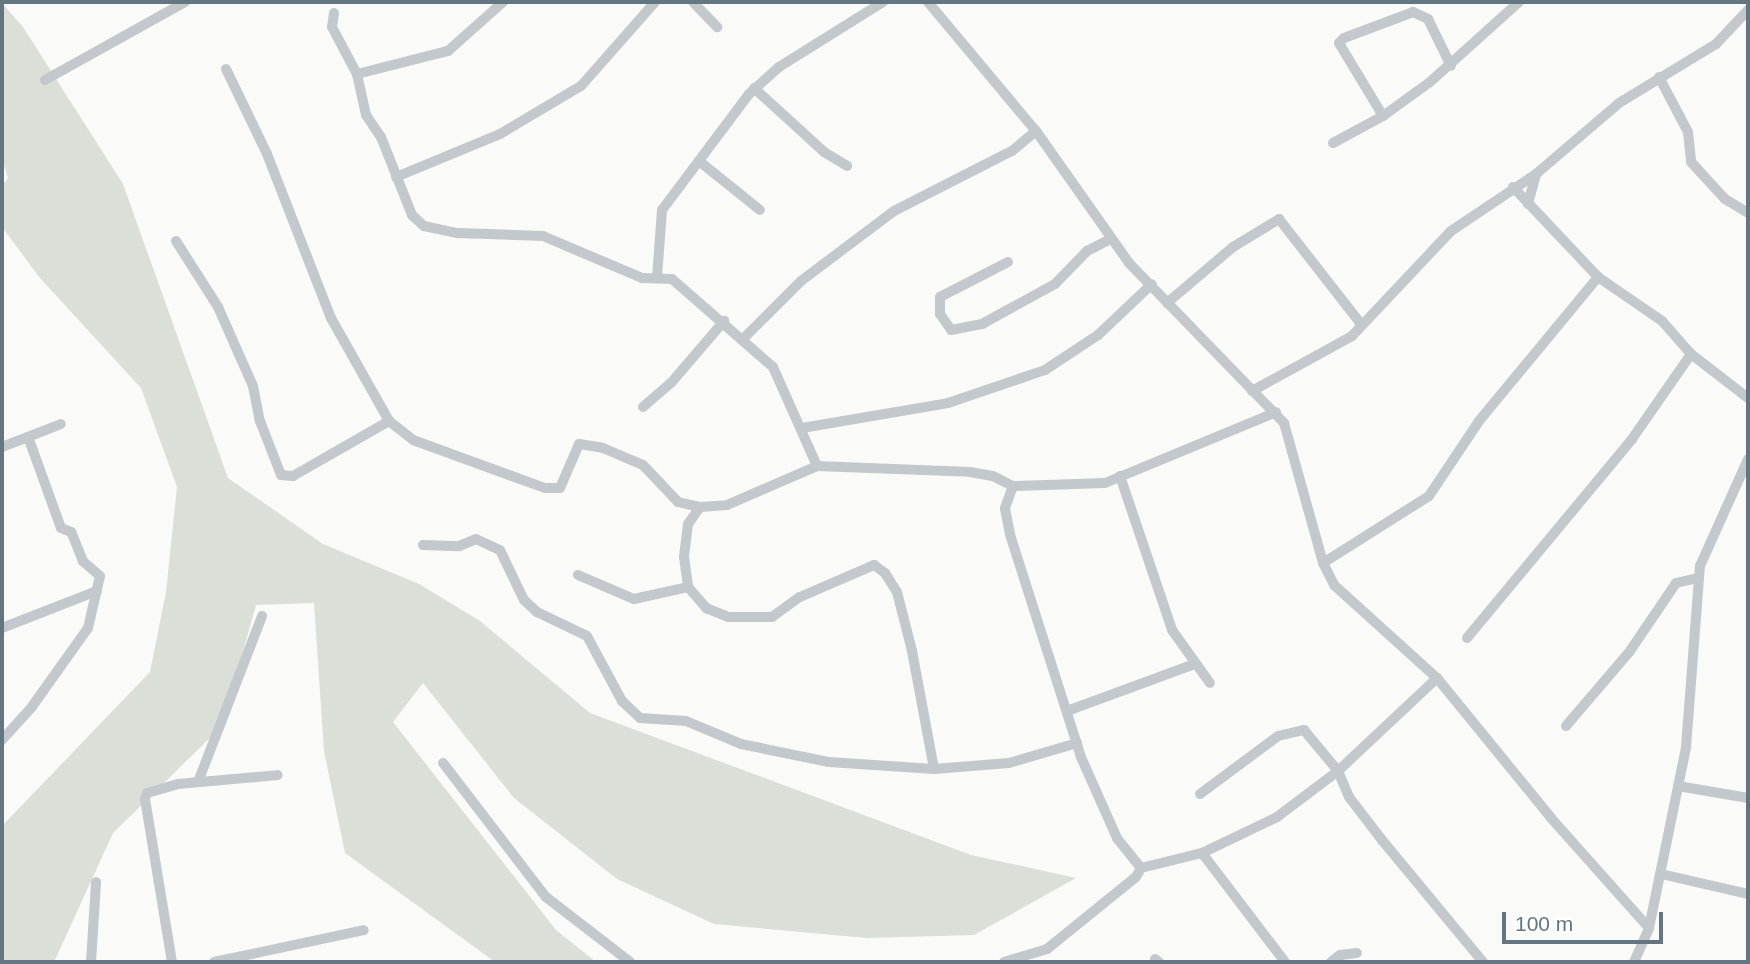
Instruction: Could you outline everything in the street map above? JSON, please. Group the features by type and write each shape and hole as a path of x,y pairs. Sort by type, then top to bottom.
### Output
{"street":[{"path":"45,80 186,2"},
{"path":"357,74 448,51 503,2"},
{"path":"396,177 500,134 581,86 655,2"},
{"path":"692,2 717,27"},
{"path":"657,277 662,210 754,88 779,67 883,2"},
{"path":"928,2 1035,131 1111,239 1167,303 1284,423 1323,563 1334,585 1437,678 1551,818 1649,928"},
{"path":"1333,143 1383,116 1451,66 1519,2"},
{"path":"1252,391 1344,341 1451,231 1536,174 1619,103 1716,44 1748,10"},
{"path":"1383,116 1339,43 1344,38 1413,12 1428,19 1451,66"},
{"path":"334,13 332,27 357,74 366,115 381,137 412,215 433,230 543,236 631,275 673,279 744,338 773,367 803,428 817,466"},
{"path":"226,69 267,154 331,318 389,421 413,440 545,488 560,488 579,444 603,448 643,465 678,502 700,507 727,505 817,466 970,472 993,475 1013,486 1105,483 1276,412"},
{"path":"1659,77 1688,132 1690,162 1725,199 1748,213"},
{"path":"754,88 824,152 847,166"},
{"path":"744,338 801,281 894,211 1012,150 1035,131"},
{"path":"699,161 760,210"},
{"path":"1528,204 1536,174"},
{"path":"1513,187 1598,277 1662,321 1691,354 1748,398"},
{"path":"1167,303 1233,247 1279,219 1362,324"},
{"path":"1008,262 940,297 940,314 951,330 982,324 1055,284 1087,251 1111,239"},
{"path":"176,241 218,307 253,386 260,421 281,475 293,476 389,421"},
{"path":"1323,563 1429,496 1479,421 1598,277"},
{"path":"803,428 948,403 1045,370 1098,335 1152,284"},
{"path":"643,407 671,383 724,321"},
{"path":"1467,638 1632,439 1691,354"},
{"path":"2,447 61,424"},
{"path":"2,740 31,708 88,628 100,576 83,561 71,532 61,528 28,437"},
{"path":"1649,962 1635,960 1649,928 1678,786 1691,698 1698,578 1714,528 1748,459"},
{"path":"1120,476 1172,630 1210,683"},
{"path":"1013,486 1005,508 1010,534 1077,743 1117,838 1141,868"},
{"path":"700,507 688,524 688,587 706,608 729,617 772,617 800,597 874,565 897,592 923,701 934,769"},
{"path":"424,545 459,546 476,539 500,550 524,600 537,612 587,636 622,701 640,718 686,721 741,744 829,762 934,769 1009,763 1077,743"},
{"path":"578,575 634,600 688,587"},
{"path":"1566,726 1630,651 1676,583 1698,578"},
{"path":"2,628 97,591"},
{"path":"198,782 262,616"},
{"path":"1067,711 1195,664"},
{"path":"1004,962 1047,949 1136,877 1141,868 1202,853 1269,822 1338,771 1437,678"},
{"path":"1200,794 1278,736 1304,730 1338,771 1357,808 1483,962"},
{"path":"443,764 546,897 630,962"},
{"path":"172,962 145,799 152,789 278,775"},
{"path":"1678,786 1748,798"},
{"path":"1202,853 1285,962"},
{"path":"1661,874 1748,894"},
{"path":"91,962 96,881"},
{"path":"214,962 364,930"},
{"path":"1331,962 1340,955 1357,953"}],"shaded area":[{"path":"2,3 23,27 123,184 228,478 323,544 419,584 480,621 590,713 971,855 1076,878 974,935 867,938 714,924 617,879 514,798 423,683 393,722 556,930 596,962 495,962 345,853 324,751 314,603 256,605 222,726 113,833 54,962 2,962 2,826 150,672 166,592 177,487 141,388 40,278 2,227 2,186 8,178 2,158"}]}
